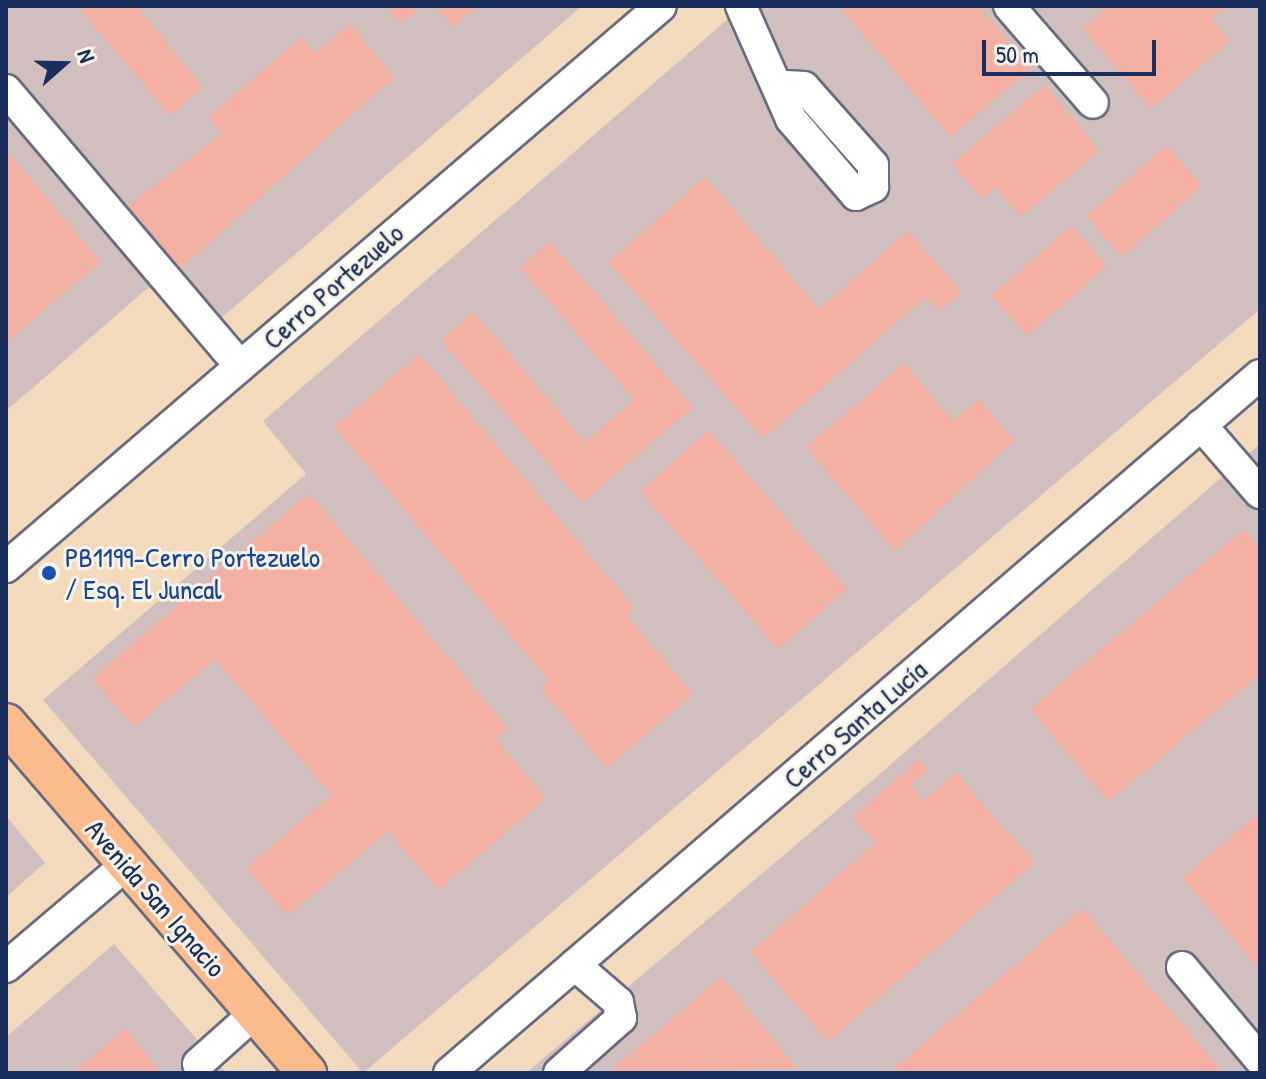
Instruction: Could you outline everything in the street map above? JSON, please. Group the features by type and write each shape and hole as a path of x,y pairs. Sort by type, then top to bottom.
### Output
{"main road":[{"name":"Avenida San Ignacio","path":"6,723 307,1073"}],"street":[{"name":"Cerro Portezuelo","path":"6,567 661,6"},
{"path":"741,6 762,61 800,80 867,143 875,175 873,187 856,195 791,119 800,80"},
{"path":"1009,6 1093,103"},
{"path":"6,90 240,366"},
{"name":"Cerro Santa Lucía","path":"449,1073 1260,375"},
{"path":"1201,425 1260,493"},
{"path":"6,967 127,864"},
{"path":"559,1073 621,1018 618,1002 575,965"},
{"path":"1182,967 1260,1060"},
{"path":"198,1064 255,1013"}],"shaded area":[{"path":"6,6 582,6 196,340 149,287 6,411"},
{"path":"743,6 1260,6 1260,309 363,1073 43,700 306,474 263,421"},
{"path":"1260,444 1260,1073 526,1073 875,778"},
{"path":"6,816 45,863 6,897"},
{"path":"114,944 226,1073 6,1073 6,1037"}],"building":[{"path":"77,6 135,6 203,87 170,116"},
{"path":"386,6 421,6 401,24"},
{"path":"435,6 478,6 453,27"},
{"path":"838,6 978,6 1031,68 951,137"},
{"path":"1109,6 1226,6 1211,19 1230,41 1151,109 1082,29"},
{"path":"350,24 394,77 177,272 124,209 222,133 208,117 301,37 315,53"},
{"path":"1045,85 1099,151 1020,217 995,187 982,199 952,163"},
{"path":"1166,145 1202,186 1122,257 1086,216"},
{"path":"6,150 101,262 6,342"},
{"path":"705,177 819,309 908,231 962,292 939,312 926,297 763,439 608,262"},
{"path":"1071,225 1107,266 1027,336 991,296"},
{"path":"550,241 693,407 582,503 441,340 473,312 585,442 634,400 520,268"},
{"path":"419,354 634,608 626,615 693,694 607,768 540,688 549,681 334,427"},
{"path":"904,363 953,421 979,399 1014,440 895,551 806,447"},
{"path":"709,430 847,589 778,649 640,491"},
{"path":"309,493 508,728 495,739 546,798 438,890 388,831 287,916 246,868 331,795 215,659 134,727 92,678"},
{"path":"1244,529 1260,549 1260,674 1108,802 1030,709"},
{"path":"919,759 928,770 910,785 923,801 956,773 1034,863 828,1042 750,952 875,843 853,817"},
{"path":"1260,812 1260,971 1182,878"},
{"path":"1082,908 1223,1073 889,1073"},
{"path":"721,977 797,1068 608,1073"},
{"path":"125,1029 162,1073 72,1073"}],"place":[{"name":"PB1199-Cerro Portezuelo / Esq. El Juncal","path":"49,573"}]}
